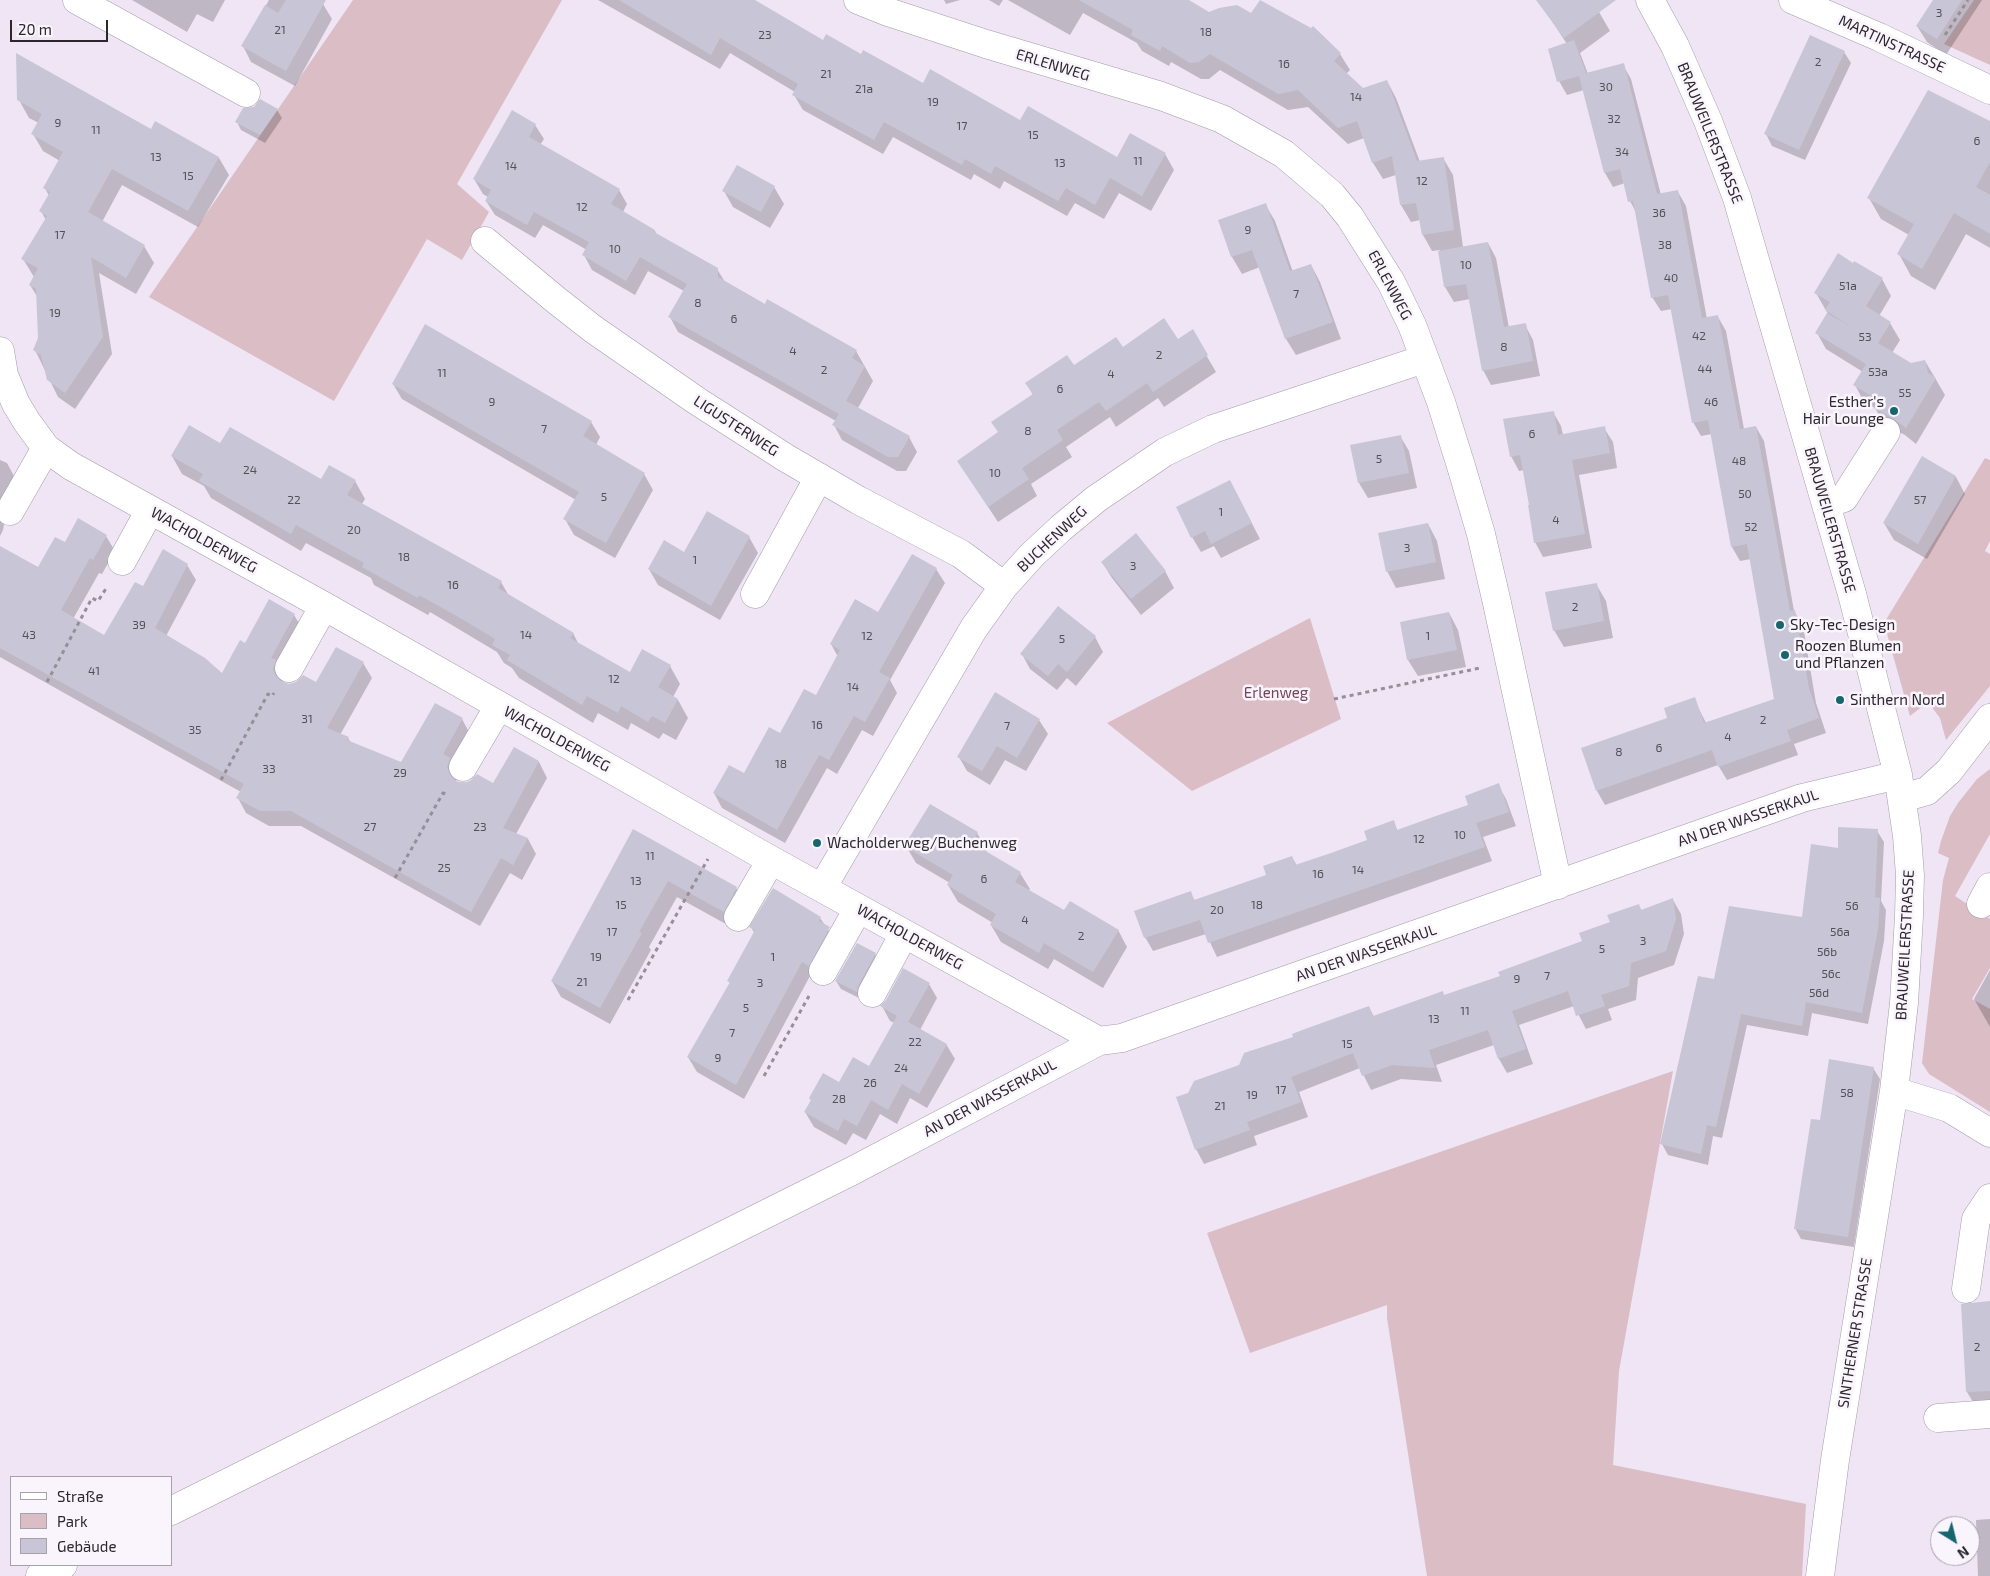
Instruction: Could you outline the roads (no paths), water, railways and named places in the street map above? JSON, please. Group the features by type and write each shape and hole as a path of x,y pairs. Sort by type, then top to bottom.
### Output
{"street":[{"path":"77,0 246,93"},
{"name":"ERLENWEG","path":"858,0 888,12 995,47 1161,96 1222,119 1284,154 1332,195 1365,238 1399,299 1412,325 1441,402 1481,534 1511,662 1558,885"},
{"name":"BRAUWEILERSTRASSE","path":"1651,0 1675,46 1729,174 1852,594 1900,787 1910,875 1904,1003 1894,1091"},
{"name":"MARTINSTRASSE","path":"1793,0 1879,37 1990,90"},
{"name":"LIGUSTERWEG","path":"485,241 556,300 624,351 697,401 858,500 961,554 1004,586"},
{"name":"WACHOLDERWEG","path":"0,351 4,375 16,404 46,448 70,466 324,606 858,909 1099,1041"},
{"name":"BUCHENWEG","path":"822,888 974,628 1004,586 1032,555 1089,504 1165,452 1213,429 1424,359"},
{"path":"0,417 27,422"},
{"path":"1826,504 1844,498 1886,432"},
{"path":"10,511 46,448"},
{"path":"755,594 819,477"},
{"path":"122,561 150,510"},
{"path":"289,668 324,606"},
{"path":"463,767 499,706"},
{"name":"AN DER WASSERKAUL","path":"172,1511 852,1171 1099,1041 1122,1038 1802,798 1900,787 1927,791 1949,770 1990,718"},
{"path":"738,917 771,860"},
{"path":"823,971 858,909"},
{"path":"872,993 904,934"},
{"path":"1894,1091 1949,1108 1990,1133"},
{"name":"SINTHERNER STRASSE","path":"1820,1576 1834,1460 1894,1091"},
{"path":"1966,1289 1976,1218 1990,1198"},
{"path":"1938,1418 1990,1414"},
{"path":"40,1576 61,1566"}],"place":[{"name":"Esther's Hair Lounge","path":"1894,411"},
{"name":"Sky-Tec-Design","path":"1780,625"},
{"name":"Roozen Blumen und Pflanzen","path":"1785,655"},
{"name":"Sinthern Nord","path":"1840,700"},
{"name":"Wacholderweg/Buchenweg","path":"817,843"}],"park label":[{"name":"Erlenweg","path":"1276,693"}]}
